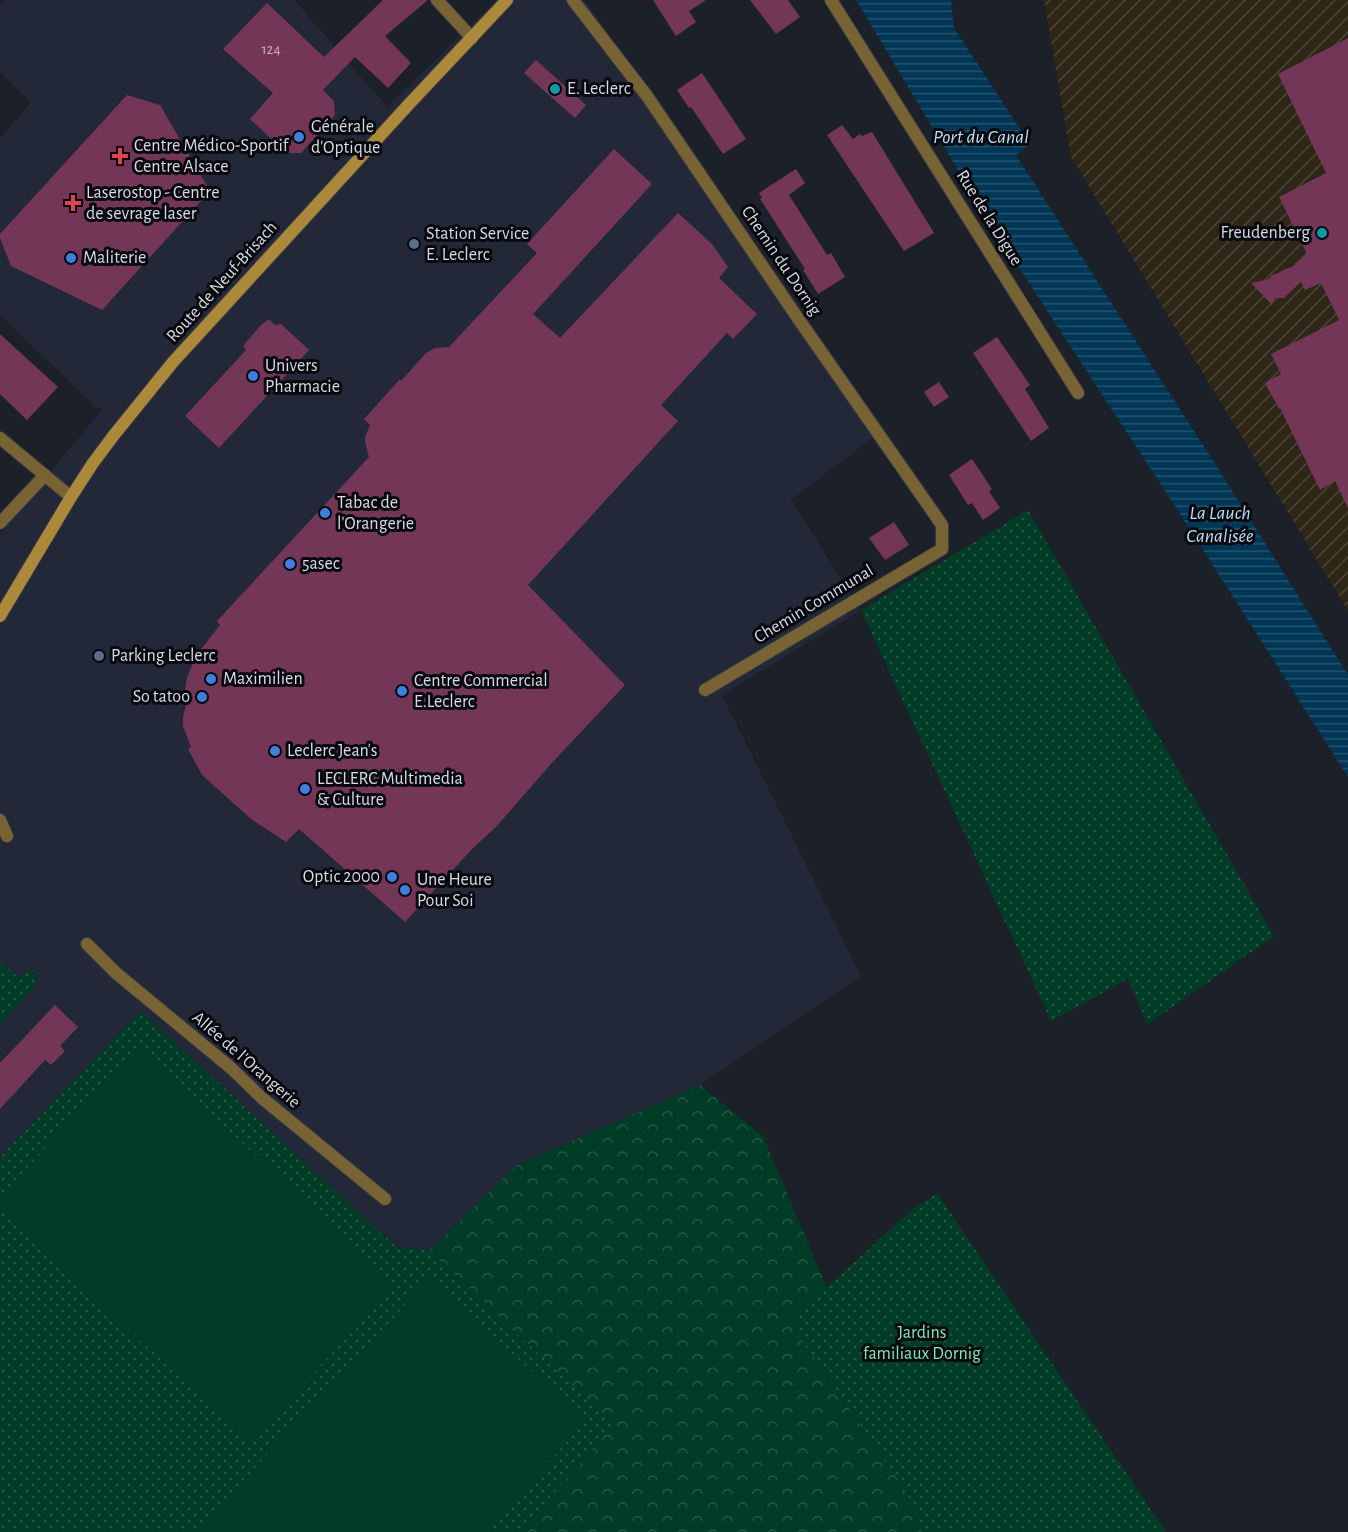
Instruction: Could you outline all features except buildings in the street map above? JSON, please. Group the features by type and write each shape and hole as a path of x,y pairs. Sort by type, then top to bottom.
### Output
{"main road":[{"name":"Route de Neuf-Brisach","path":"0,616 71,496 114,435 173,362 507,0"}],"street":[{"path":"437,0 472,38"},
{"name":"Chemin du Dornig","path":"573,0 647,96 942,525 942,549"},
{"name":"Rue de la Digue","path":"831,0 1077,393"},
{"path":"0,438 71,496"},
{"path":"0,523 45,475"},
{"name":"Chemin Communal","path":"705,690 942,549"},
{"path":"0,820 8,836 0,833"},
{"name":"Allée de l'Orangerie","path":"87,944 116,973 231,1068 262,1098 385,1199"}],"shaded area":[{"path":"5,0 294,0 387,107 497,0 585,0 884,429 791,500 861,610 722,695 861,976 700,1085 516,1166 429,1251 395,1246 141,1011 0,1157 0,534 103,408 96,407 0,315 0,138 31,103 0,72 0,4"},
{"path":"1044,0 1348,0 1348,611 1071,157"}],"green space":[{"path":"1028,510 1274,936 1147,1025 1128,979 1051,1021 861,610"},
{"path":"0,961 19,978 33,969 36,984 0,1025"},
{"path":"141,1011 395,1246 429,1251 614,1424 520,1532 0,1532 0,1157"},
{"path":"140,1047 395,1286 249,1442 0,1209 0,1197"},
{"path":"700,1085 763,1136 827,1288 796,1316 797,1333 907,1493 922,1532 520,1532 614,1424 429,1251 516,1166"},
{"name":"Jardins familiaux Dornig","path":"937,1193 1166,1532 922,1532 907,1493 797,1333 796,1316 909,1212"},
{"path":"430,1278 586,1421 484,1532 196,1532"}],"water":[{"name":"Port du Canal","path":"856,0 951,0 954,28 1030,144 1016,155 1348,675 1348,777 1175,506 987,219"}],"place":[{"name":"E. Leclerc","path":"555,89"},
{"name":"Générale d'Optique","path":"299,137"},
{"name":"Centre Médico-Sportif Centre Alsace","path":"120,156"},
{"name":"Laserostop - Centre de sevrage laser","path":"73,203"},
{"name":"Freudenberg","path":"1322,233"},
{"name":"Station Service E. Leclerc","path":"414,244"},
{"name":"Maliterie","path":"71,258"},
{"name":"Univers Pharmacie","path":"253,376"},
{"name":"Tabac de l'Orangerie","path":"325,513"},
{"name":"5asec","path":"290,564"},
{"name":"Parking Leclerc","path":"99,656"},
{"name":"Maximilien","path":"211,679"},
{"name":"Centre Commercial E.Leclerc","path":"402,691"},
{"name":"So tatoo","path":"202,697"},
{"name":"Leclerc Jean's","path":"275,751"},
{"name":"LECLERC Multimedia & Culture","path":"305,789"},
{"name":"Optic 2000","path":"392,877"},
{"name":"Une Heure Pour Soi","path":"405,890"}],"water label":[{"name":"La Lauch Canalisée","path":"1220,524"}]}
